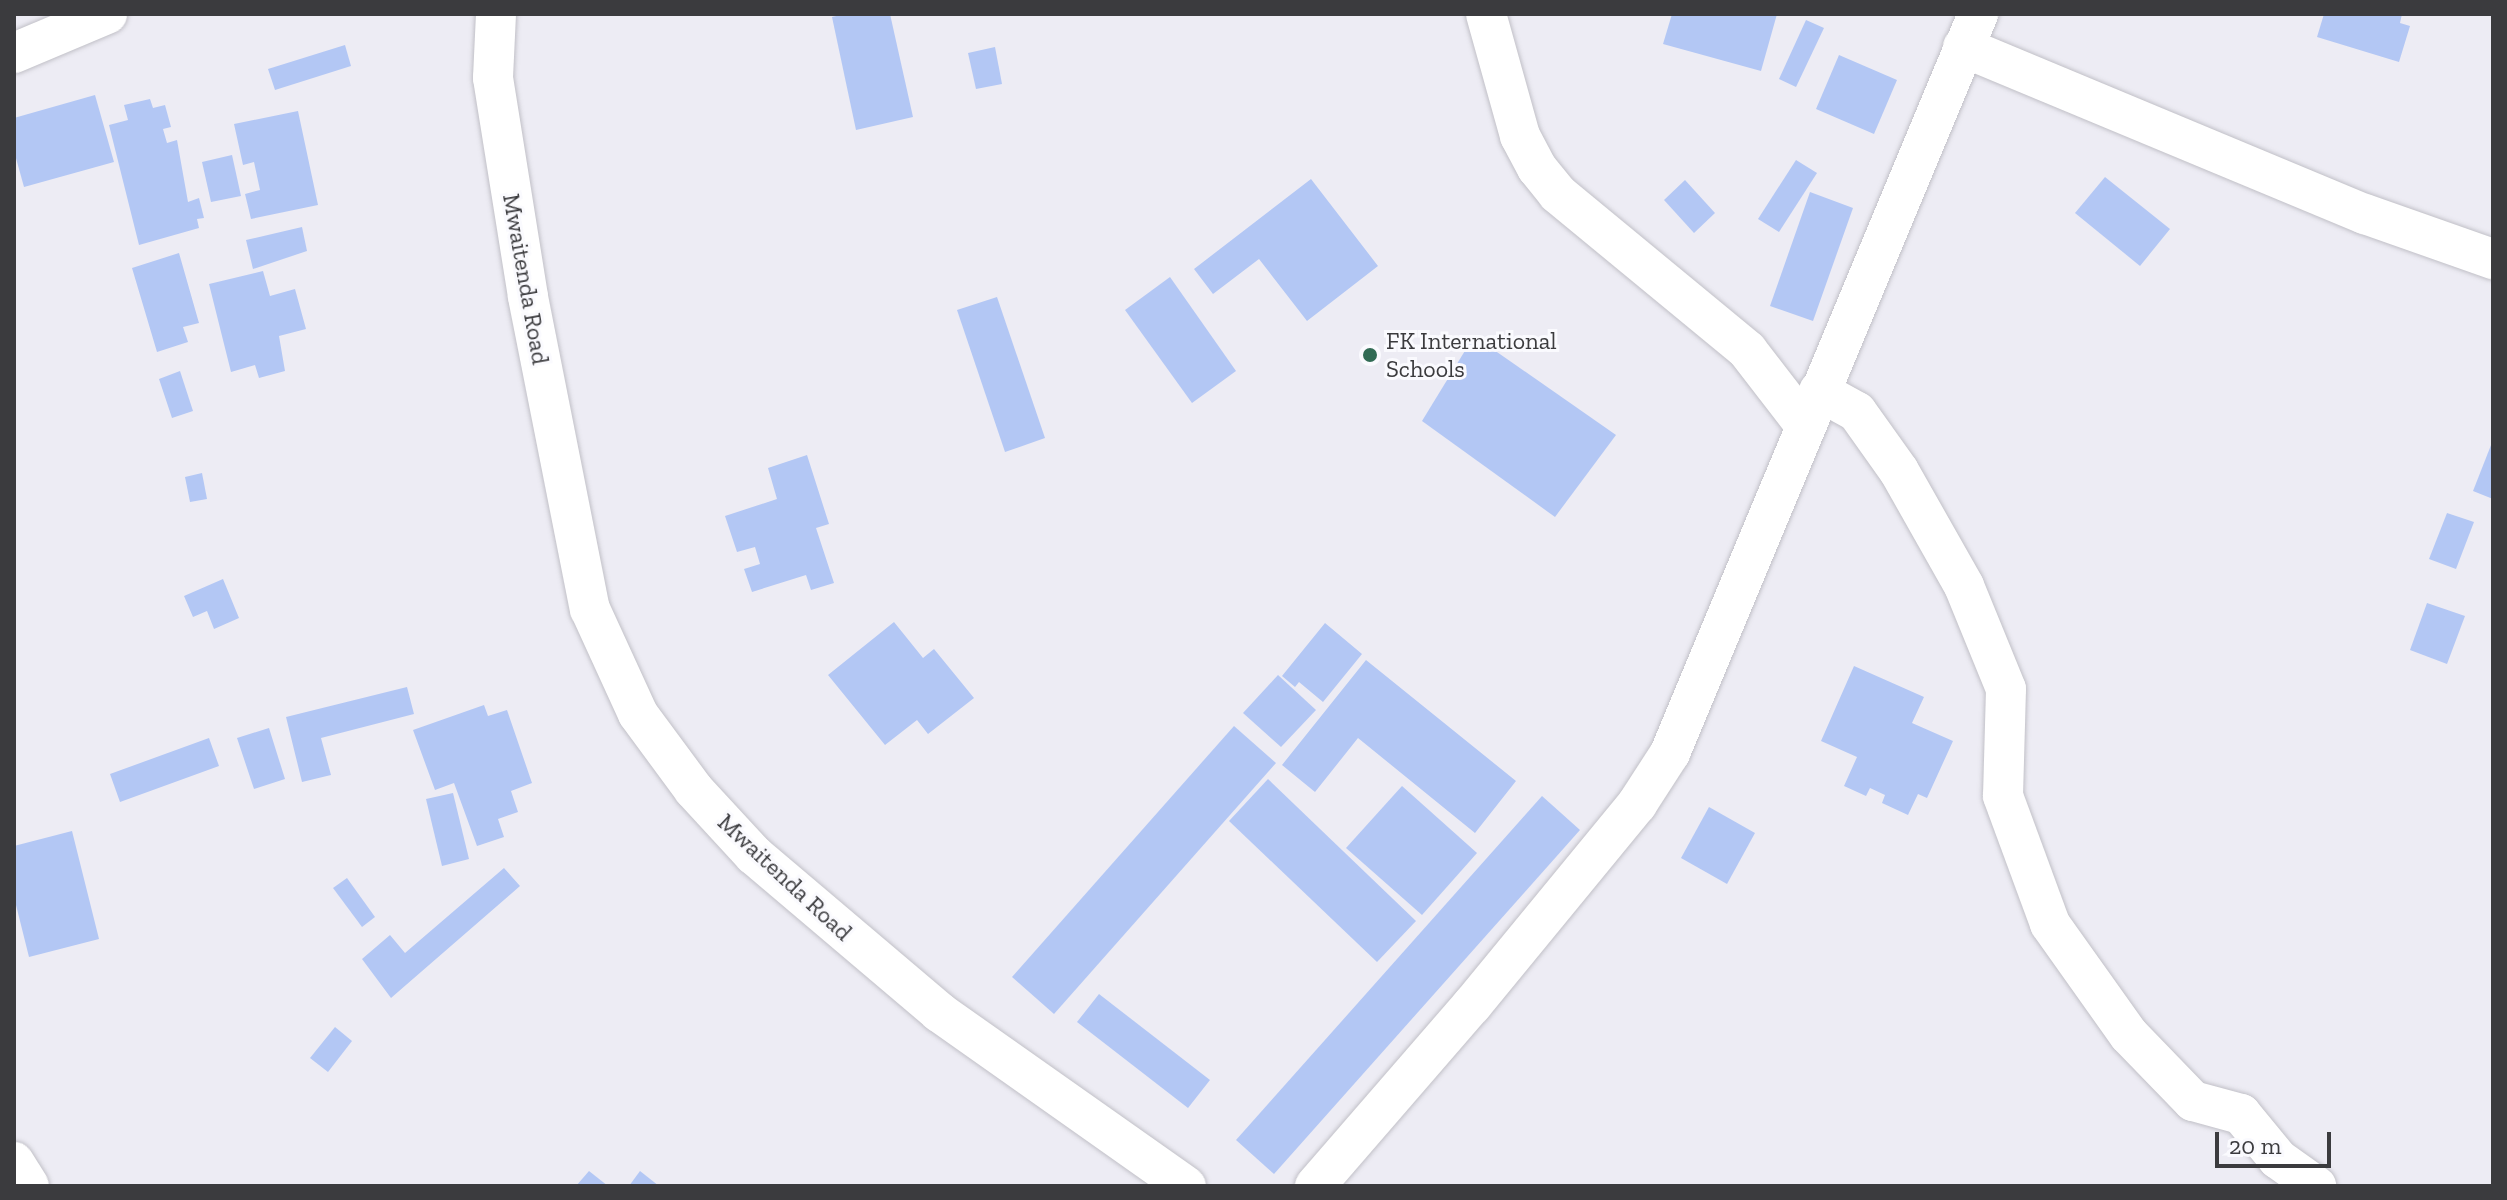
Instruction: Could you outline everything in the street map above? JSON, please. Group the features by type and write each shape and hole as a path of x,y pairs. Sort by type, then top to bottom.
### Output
{"street":[{"name":"Mwaitenda Road","path":"496,14 493,78 498,110 528,297 590,609 638,714 694,790 766,865 939,1012 1186,1186"},
{"path":"1486,14 1520,136 1558,194 1747,350 1812,408 1857,412 1899,471 1964,586 2006,689 2003,796 2058,936 2129,1035 2193,1101 2241,1114 2278,1159 2316,1186"},
{"path":"14,53 95,16"},
{"path":"1315,1186 1482,993 1637,804 1670,753 1970,31 2365,214 2493,259"},
{"path":"14,1162 29,1186"}],"building":[{"path":"890,14 913,117 856,130 832,17"},
{"path":"1672,14 1777,14 1761,71 1663,44"},
{"path":"2324,14 2402,14 2400,23 2410,26 2399,62 2317,37"},
{"path":"1806,20 1824,28 1796,87 1779,79"},
{"path":"345,45 351,66 275,90 268,69"},
{"path":"995,47 1002,84 976,89 968,53"},
{"path":"1839,55 1897,80 1874,134 1816,109"},
{"path":"95,95 114,162 24,187 14,151 14,118"},
{"path":"150,99 153,108 165,105 171,127 163,129 167,143 177,140 188,202 199,198 204,218 197,219 199,228 139,245 109,125 128,120 124,105"},
{"path":"298,111 318,205 251,219 245,194 260,190 254,162 243,165 234,124"},
{"path":"232,155 241,196 211,202 202,162"},
{"path":"1796,160 1817,173 1779,232 1758,219"},
{"path":"2105,177 2170,229 2140,266 2075,213"},
{"path":"1311,179 1378,266 1307,321 1259,259 1213,294 1194,269"},
{"path":"1685,180 1715,213 1694,233 1664,200"},
{"path":"1810,192 1853,208 1813,321 1770,306"},
{"path":"302,227 307,251 253,269 246,240"},
{"path":"179,253 199,323 183,327 188,342 157,352 132,268"},
{"path":"263,271 270,296 295,289 306,329 279,336 285,371 259,378 255,365 231,372 209,284"},
{"path":"1170,277 1236,371 1192,403 1125,310"},
{"path":"997,297 1045,438 1005,452 957,310"},
{"path":"1474,336 1616,435 1555,517 1422,421"},
{"path":"180,371 193,411 172,418 159,379"},
{"path":"2493,440 2493,499 2473,491"},
{"path":"807,455 829,524 816,528 834,583 811,590 806,575 752,592 744,569 760,564 755,547 737,552 725,516 777,499 768,468"},
{"path":"202,473 207,499 190,502 185,477"},
{"path":"2447,513 2474,522 2456,569 2429,559"},
{"path":"223,579 239,618 214,629 207,611 193,617 184,596"},
{"path":"2427,603 2465,616 2447,664 2410,650"},
{"path":"894,622 923,658 934,649 974,698 928,734 917,720 885,745 828,675"},
{"path":"1325,623 1362,654 1323,702 1299,682 1295,687 1282,676"},
{"path":"1366,660 1516,781 1475,833 1358,738 1315,792 1282,765"},
{"path":"1854,666 1924,697 1912,723 1953,741 1927,798 1918,794 1908,815 1882,803 1885,795 1870,788 1866,796 1844,786 1857,757 1821,741"},
{"path":"1278,675 1316,710 1281,747 1243,713"},
{"path":"407,687 414,714 321,738 331,775 302,782 286,717"},
{"path":"484,705 488,716 507,710 532,783 511,791 518,812 498,819 504,837 477,846 454,783 435,790 413,730"},
{"path":"1234,726 1276,763 1054,1014 1012,977"},
{"path":"269,728 285,779 254,789 237,738"},
{"path":"209,738 219,766 120,802 110,774"},
{"path":"1268,779 1416,921 1377,962 1229,821"},
{"path":"1402,786 1477,853 1422,915 1346,848"},
{"path":"453,793 469,859 442,866 426,799"},
{"path":"1542,796 1580,830 1274,1174 1236,1140"},
{"path":"1709,807 1755,833 1727,884 1681,858"},
{"path":"72,831 99,939 29,957 14,897 14,846"},
{"path":"504,868 520,886 391,998 362,959 390,935 405,953"},
{"path":"347,878 375,917 362,927 333,888"},
{"path":"1099,994 1210,1080 1188,1108 1077,1022"},
{"path":"335,1027 352,1041 328,1072 310,1058"},
{"path":"589,1171 608,1186 576,1186"},
{"path":"640,1171 659,1186 629,1186"}],"place":[{"name":"FK International Schools","path":"1370,355"}]}
